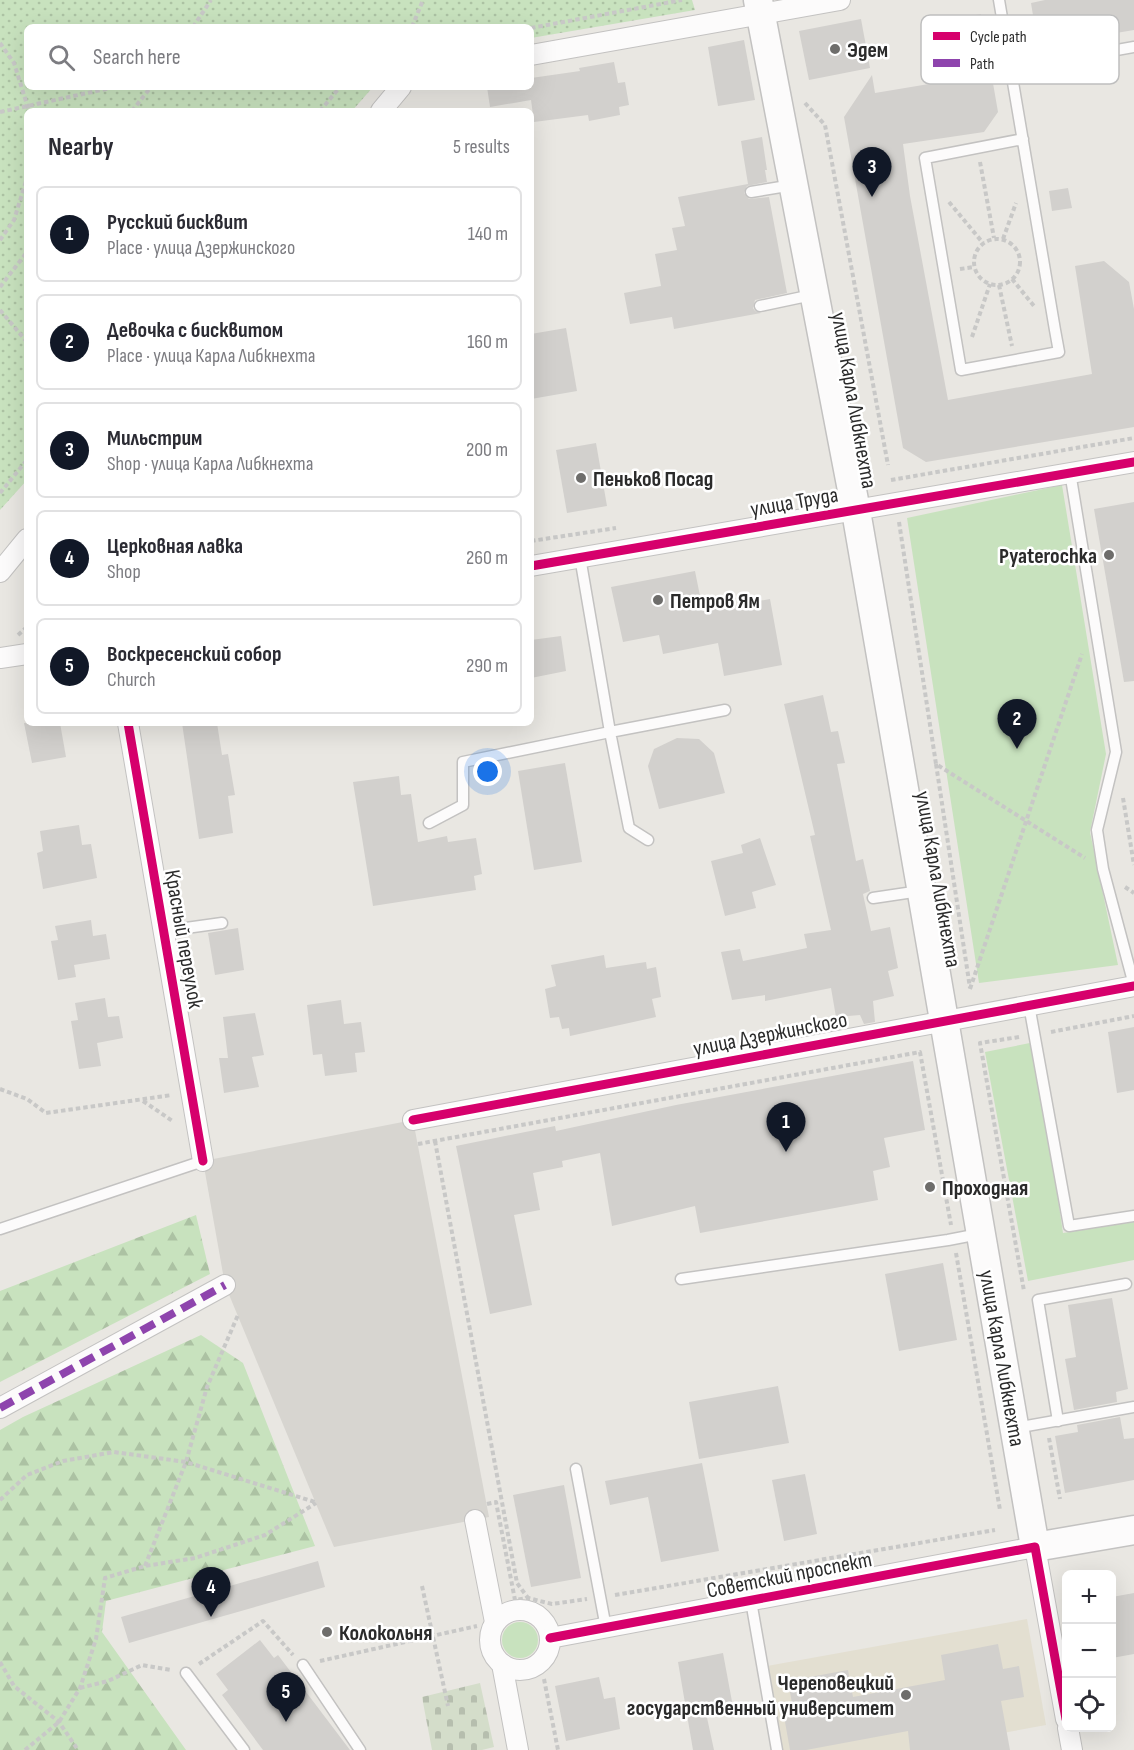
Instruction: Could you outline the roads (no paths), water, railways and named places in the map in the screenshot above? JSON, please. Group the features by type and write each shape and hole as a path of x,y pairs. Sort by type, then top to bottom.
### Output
{"main road":[{"name":"улица Карла Либкнехта","path":"760,7 856,511 1035,1547"},
{"name":"Советский проспект","path":"1035,1547 1134,1530"}],"street":[{"path":"534,54 760,7 840,0"},
{"path":"384,108 398,90"},
{"name":"улица Труда","path":"534,565 1134,462"},
{"path":"0,572 24,543"},
{"path":"0,658 24,654"},
{"name":"Красный переулок","path":"129,726 203,1161"},
{"name":"улица Дзержинского","path":"413,1120 1134,986"},
{"path":"0,1408 225,1285"},
{"path":"481,1512 489,1624 491,1648 497,1660 502,1664 522,1671 534,1667 545,1659 550,1646 550,1632 543,1620 532,1612 519,1610 506,1614 489,1624"},
{"path":"1035,1547 1062,1697"},
{"name":"Советский проспект","path":"550,1638 1035,1547"},
{"path":"502,1664 518,1750"},
{"path":"1069,1732 1072,1750"}],"lane":[{"path":"999,0 1002,15"},
{"path":"1119,50 1134,47"},
{"path":"1014,84 1023,139 1059,352 961,370 925,158 1023,139"},
{"path":"751,192 794,185"},
{"path":"760,306 816,294"},
{"path":"1070,472 1116,752 1097,830 1103,869 1134,986"},
{"path":"580,557 629,828 648,840"},
{"path":"429,823 463,805 463,762 725,710"},
{"path":"873,898 921,891"},
{"path":"163,928 222,922"},
{"path":"1029,1005 1069,1226 1134,1216"},
{"path":"0,1229 203,1161"},
{"path":"681,1279 982,1233"},
{"path":"1058,1421 1038,1300 1126,1284"},
{"path":"1015,1428 1134,1407"},
{"path":"576,1469 606,1628"},
{"path":"751,1600 777,1750"},
{"path":"303,1665 360,1750"},
{"path":"186,1673 244,1750"}],"place":[{"name":"Эдем","path":"835,49"},
{"name":"Мильстрим","path":"872,197"},
{"name":"Пеньков Посад","path":"581,478"},
{"name":"Pyaterochka","path":"1109,555"},
{"name":"Петров Ям","path":"658,600"},
{"name":"Девочка с бисквитом","path":"1017,749"},
{"name":"Русский бисквит","path":"786,1152"},
{"name":"Проходная","path":"930,1187"},
{"name":"Церковная лавка","path":"211,1617"},
{"name":"Колокольня","path":"327,1632"},
{"name":"Череповецкий государственный университет","path":"906,1695"},
{"name":"Воскресенский собор","path":"286,1722"}]}
